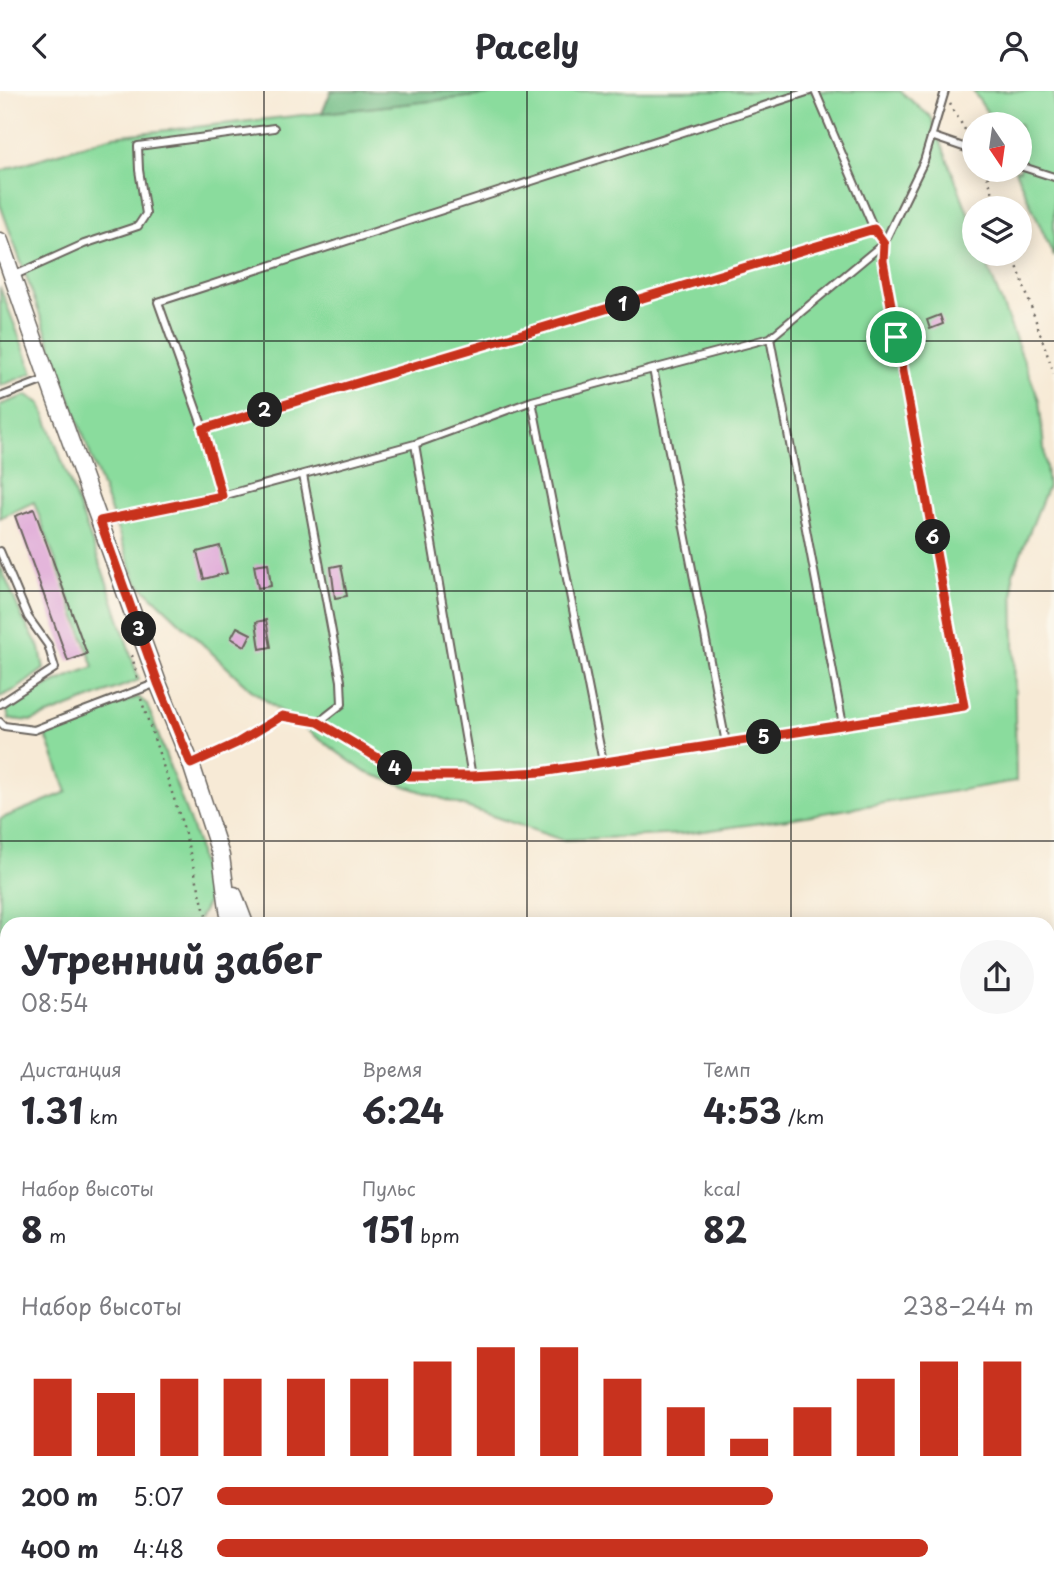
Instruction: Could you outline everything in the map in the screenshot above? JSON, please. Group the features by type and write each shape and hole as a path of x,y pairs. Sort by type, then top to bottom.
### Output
{"main road":[{"path":"0,240 158,683 191,764 243,917"},
{"path":"221,856 224,917"},
{"path":"221,856 229,917"}],"lane":[{"path":"222,496 203,429 158,302 810,91"},
{"path":"815,91 874,229 884,243"},
{"path":"191,764 237,743 282,716 318,722 408,776 472,776 541,772 964,706 883,261 884,243 924,161 945,93"},
{"path":"13,276 84,244 138,226 146,214 138,146 274,128"},
{"path":"931,136 962,144"},
{"path":"1032,170 1054,177"},
{"path":"203,429 874,229"},
{"path":"100,521 222,496 303,475 415,444 532,401 770,338 884,243"},
{"path":"770,338 843,726"},
{"path":"653,369 726,743"},
{"path":"0,397 48,379"},
{"path":"532,401 603,762"},
{"path":"415,444 472,776"},
{"path":"303,475 341,681 342,704 318,722"},
{"path":"0,551 27,617 48,645 55,668 0,704"},
{"path":"0,722 4,726 34,730 158,683"}],"path":[{"path":"945,93 962,124"},
{"path":"1017,266 1054,374"},
{"path":"129,644 143,706 183,826 206,917"}],"green space":[{"path":"331,91 521,91 322,113"},
{"path":"521,91 900,91 931,117 962,197 962,266 988,266 1039,400 1048,486 1013,573 1016,781 683,834 562,840 365,772 250,689 136,581 0,204 0,171 113,136"},
{"path":"973,91 1054,91 1054,257 1032,208 1032,196 1027,196 1020,182 1032,182 1032,112 987,112"},
{"path":"0,287 33,373 0,386"},
{"path":"27,395 41,404 110,591 139,680 32,721 9,719 6,707 27,695 94,667 34,502 0,518 0,405"},
{"path":"0,565 23,619 40,648 44,669 17,689 0,697"},
{"path":"138,697 147,704 197,842 208,902 200,917 0,917 0,819 67,792 45,733"}],"building":[{"path":"940,315 943,324 930,329 927,320"},
{"path":"34,509 87,654 68,661 15,516"},
{"path":"220,546 227,573 204,579 197,552"},
{"path":"268,563 271,586 258,588 254,565"},
{"path":"341,565 347,596 335,598 331,567"},
{"path":"266,620 271,647 260,649 256,622"},
{"path":"237,627 251,634 245,646 231,638"}],"route":[{"path":"874,229 884,243 883,261 896,337 964,706 541,772 472,776 408,776 318,722 282,716 237,743 191,764 158,683 100,521 222,496 203,429 874,229"}]}
